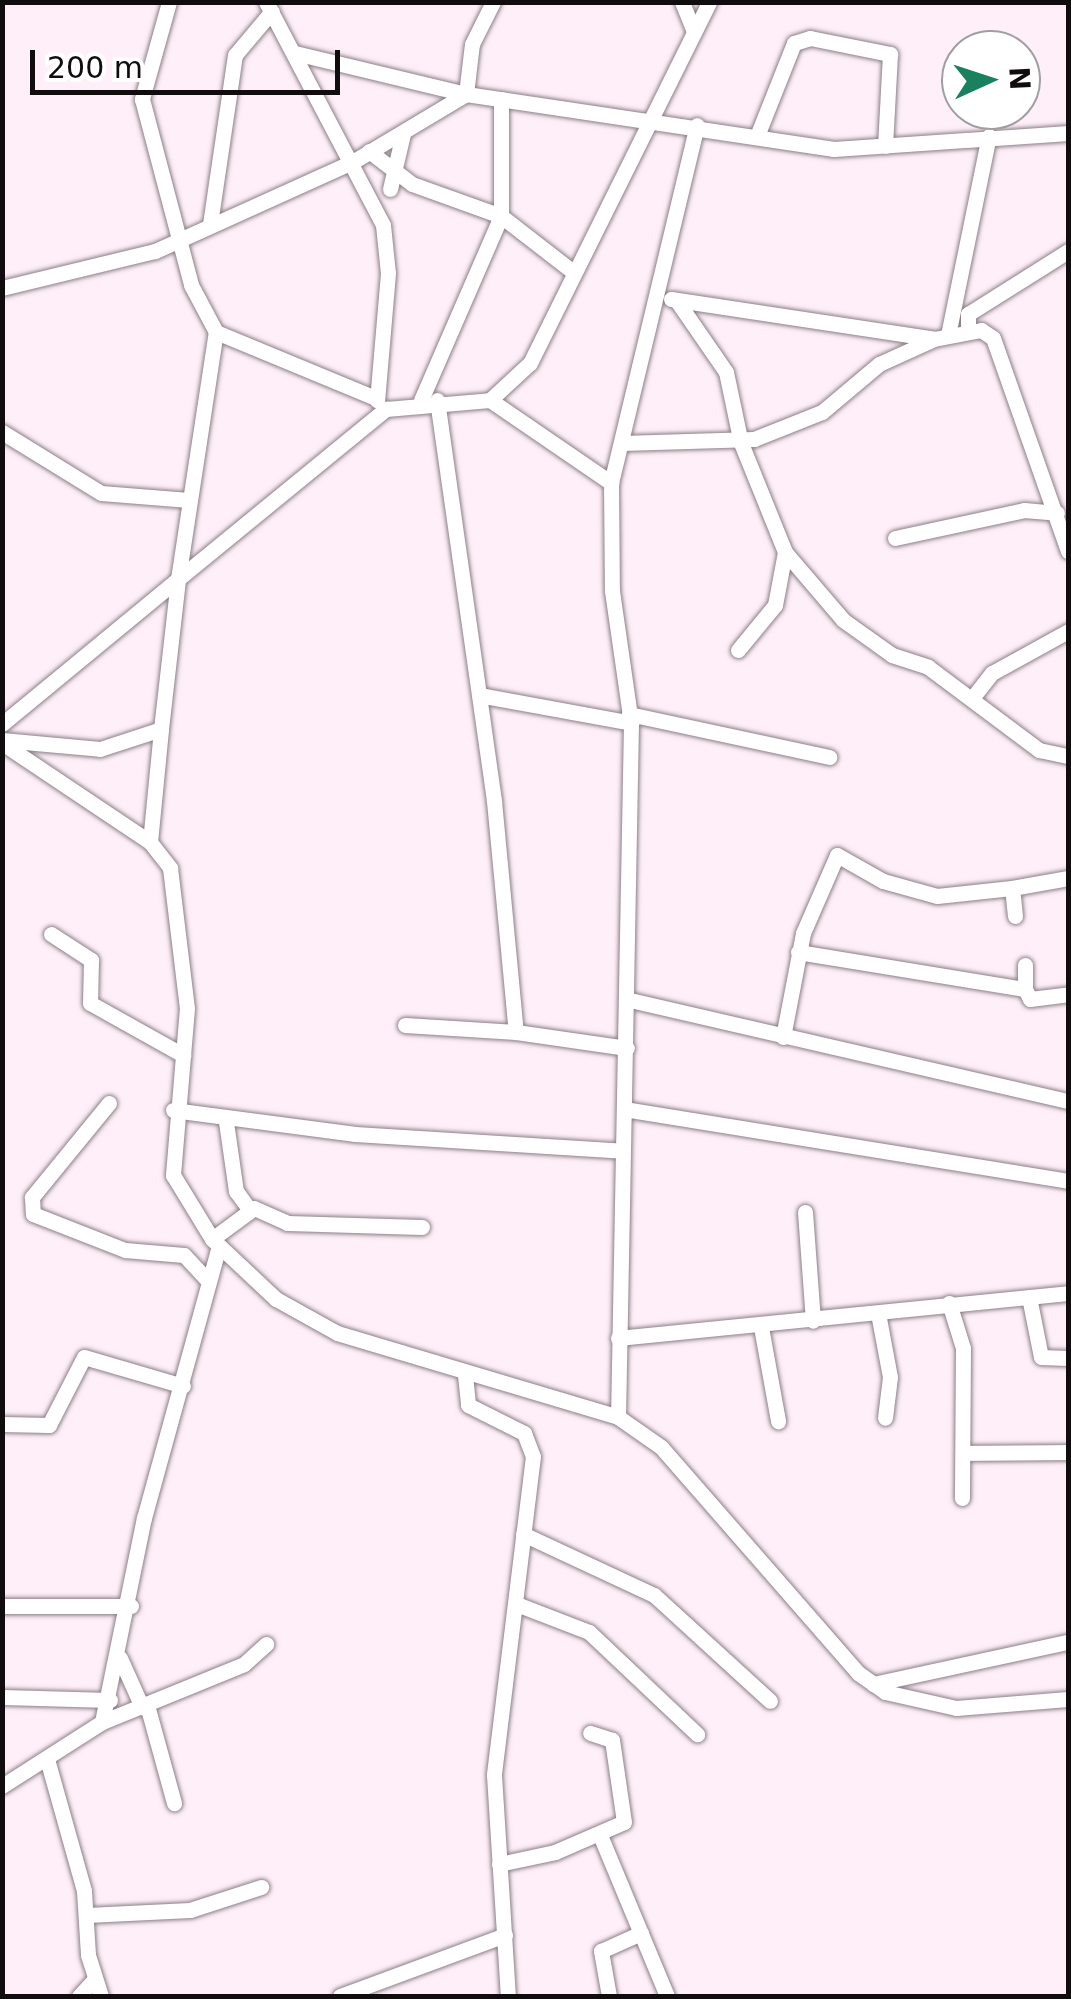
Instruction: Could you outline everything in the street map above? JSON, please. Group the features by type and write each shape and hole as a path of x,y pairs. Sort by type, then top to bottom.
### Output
{"street":[{"path":"150,842 188,500 216,332 176,238 142,99 169,2"},
{"path":"466,94 472,44 493,2"},
{"path":"682,2 694,31"},
{"path":"490,400 530,363 572,271 709,2"},
{"path":"210,224 235,55 269,7 373,196 388,248 373,396"},
{"path":"757,136 794,43 810,38 890,54 885,146"},
{"path":"295,53 466,94 649,117 834,149 1068,133"},
{"path":"2,288 155,251 176,238 354,161 466,94"},
{"path":"501,99 501,216 429,400 479,695 516,1032"},
{"path":"618,1417 622,1151 630,1000 630,718 612,591 611,483 697,126"},
{"path":"390,188 403,134"},
{"path":"941,337 990,136"},
{"path":"369,151 412,184 501,216 572,271"},
{"path":"373,196 412,184"},
{"path":"968,328 968,314 1068,251"},
{"path":"656,296 941,337"},
{"path":"676,301 726,372 741,443 785,552 865,638 973,697 1039,750 1068,756"},
{"path":"622,443 741,443 822,412 856,379 968,328 994,338 1068,551"},
{"path":"216,332 373,396 386,409"},
{"path":"2,724 386,409 429,400 490,400 611,483"},
{"path":"2,432 100,493 188,500"},
{"path":"895,538 1024,510 1057,513"},
{"path":"738,650 776,605 785,552"},
{"path":"973,697 992,673 1068,632"},
{"path":"479,695 630,718 829,757"},
{"path":"2,741 100,749 161,729"},
{"path":"2,741 150,842 178,885 183,1055 173,1110 173,1175 215,1243 305,1317 465,1375 618,1417 672,1459 873,1684 916,1704 956,1708 1068,1700"},
{"path":"784,1037 798,952 841,854 883,881 937,896 1068,878"},
{"path":"1012,888 1015,916"},
{"path":"52,934 91,960 90,1003 183,1055"},
{"path":"798,952 1025,989 1037,1000 1068,994"},
{"path":"1024,965 1025,989"},
{"path":"630,1000 1068,1101"},
{"path":"406,1025 516,1032 628,1048"},
{"path":"109,1103 32,1197 33,1214 125,1250 184,1256 208,1280"},
{"path":"624,1109 1068,1180"},
{"path":"173,1110 226,1122 622,1151"},
{"path":"226,1122 236,1191 249,1209 288,1222 422,1227"},
{"path":"102,1722 131,1606 144,1518 183,1386 215,1243 249,1209"},
{"path":"805,1212 812,1321"},
{"path":"618,1338 1068,1292"},
{"path":"1028,1297 1041,1357 1068,1358"},
{"path":"949,1303 963,1348 962,1498"},
{"path":"878,1313 890,1377 885,1418"},
{"path":"761,1326 778,1421"},
{"path":"2,1424 49,1425 84,1357 183,1386"},
{"path":"465,1375 473,1410 508,1421 530,1445 519,1606 494,1775 508,1996"},
{"path":"963,1453 1068,1452"},
{"path":"524,1534 654,1594 770,1701"},
{"path":"2,1606 131,1606"},
{"path":"519,1606 588,1632 697,1734"},
{"path":"873,1684 1068,1642"},
{"path":"2,1786 102,1722 244,1664 266,1644"},
{"path":"118,1654 144,1706 174,1803"},
{"path":"2,1697 110,1700"},
{"path":"498,1864 600,1835 626,1818 612,1740 590,1733"},
{"path":"47,1759 88,1915 94,1980 101,1996"},
{"path":"600,1835 667,1996"},
{"path":"88,1915 190,1910 261,1887"},
{"path":"608,1996 601,1951 641,1934"},
{"path":"340,1996 506,1935"},
{"path":"79,1996 94,1980"}]}
